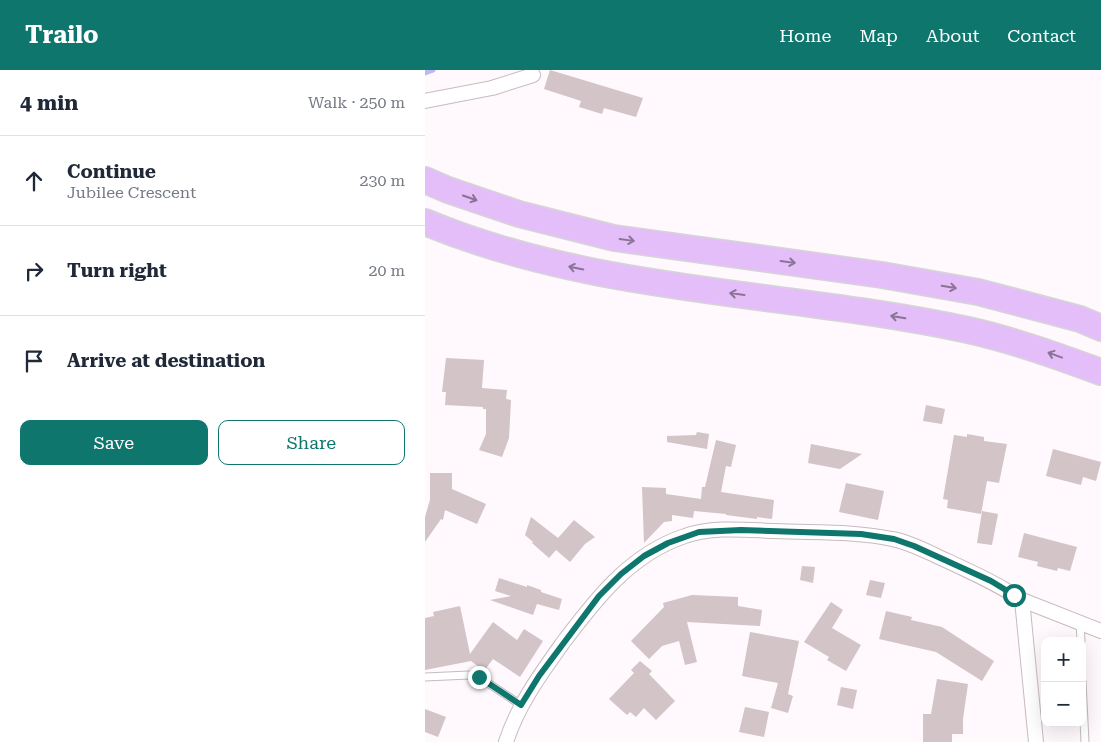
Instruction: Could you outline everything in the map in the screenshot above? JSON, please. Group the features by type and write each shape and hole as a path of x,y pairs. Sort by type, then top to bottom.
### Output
{"highway":[{"path":"425,180 448,190 519,214 615,238 882,275 978,292 1080,319 1101,328"},
{"path":"425,222 455,235 548,263 647,282 894,316 969,330 1044,351 1101,372"}],"street":[{"path":"425,101 492,88 533,75"},
{"path":"506,742 521,705 539,676 599,596 621,574 644,556 668,543 699,532 741,530 843,534 894,539 914,546 991,581 1022,600 1101,631"},
{"path":"1022,600 1035,742"}],"lane":[{"path":"1080,623 1081,637"},
{"path":"425,677 469,675 479,677 521,705"},
{"path":"1082,682 1085,742"}],"building":[{"path":"550,70 643,98 636,117 604,108 602,114 579,107 581,101 544,89"},
{"path":"446,358 484,360 482,388 507,390 506,399 511,400 509,438 502,457 479,450 486,434 486,409 483,409 483,407 445,405 446,392 442,392"},
{"path":"926,405 945,409 942,424 923,421"},
{"path":"697,432 709,434 707,449 667,442 667,436 696,435"},
{"path":"967,434 984,437 984,441 1007,444 999,483 987,481 981,514 947,508 948,500 943,499 954,435 967,437"},
{"path":"716,440 736,445 731,467 726,466 721,492 774,500 772,519 757,517 757,519 694,511 693,518 672,515 672,521 664,522 644,543 642,487 666,488 666,494 701,499 702,487 705,487"},
{"path":"811,444 862,454 840,469 808,463"},
{"path":"1053,449 1101,462 1096,481 1083,477 1081,485 1046,476"},
{"path":"430,473 452,473 452,489 486,504 477,524 445,510 443,520 441,519 425,542 425,517 430,500"},
{"path":"846,483 884,491 878,520 839,512"},
{"path":"982,511 998,514 992,545 977,543"},
{"path":"531,517 558,538 574,520 595,537 585,544 570,562 556,550 549,558 525,535"},
{"path":"1024,533 1077,547 1070,571 1058,568 1057,571 1037,566 1038,562 1018,557"},
{"path":"802,566 815,567 813,583 800,580"},
{"path":"499,578 527,587 527,585 562,599 559,610 537,604 533,615 490,600 511,596 495,591"},
{"path":"870,580 885,583 881,598 866,595"},
{"path":"692,595 738,597 738,606 762,610 760,626 687,622 697,662 685,665 679,641 662,646 649,659 631,641 664,607 663,603"},
{"path":"831,602 843,610 832,628 861,645 846,671 827,660 829,657 804,642"},
{"path":"460,606 470,654 493,622 517,640 524,629 543,641 520,677 493,659 484,671 471,661 425,670 425,618 434,616 433,612"},
{"path":"886,611 912,617 911,620 942,627 994,661 982,681 936,652 879,639"},
{"path":"750,632 799,641 788,694 793,696 788,713 771,708 778,683 742,676"},
{"path":"640,661 652,671 649,674 675,701 656,720 644,708 636,717 630,712 627,715 609,699 634,673 631,670"},
{"path":"937,679 968,684 963,734 952,734 952,742 923,742 923,714 931,714"},
{"path":"841,687 857,690 853,709 837,705"},
{"path":"745,707 769,712 764,737 739,732"},
{"path":"425,709 446,717 438,737 425,732"}],"waterway":[{"path":"425,73 433,70"}],"route":[{"path":"479,677 521,705 539,676 599,596 621,574 644,556 668,543 699,532 741,530 861,534 894,539 914,546 991,581 1014,595"}]}
